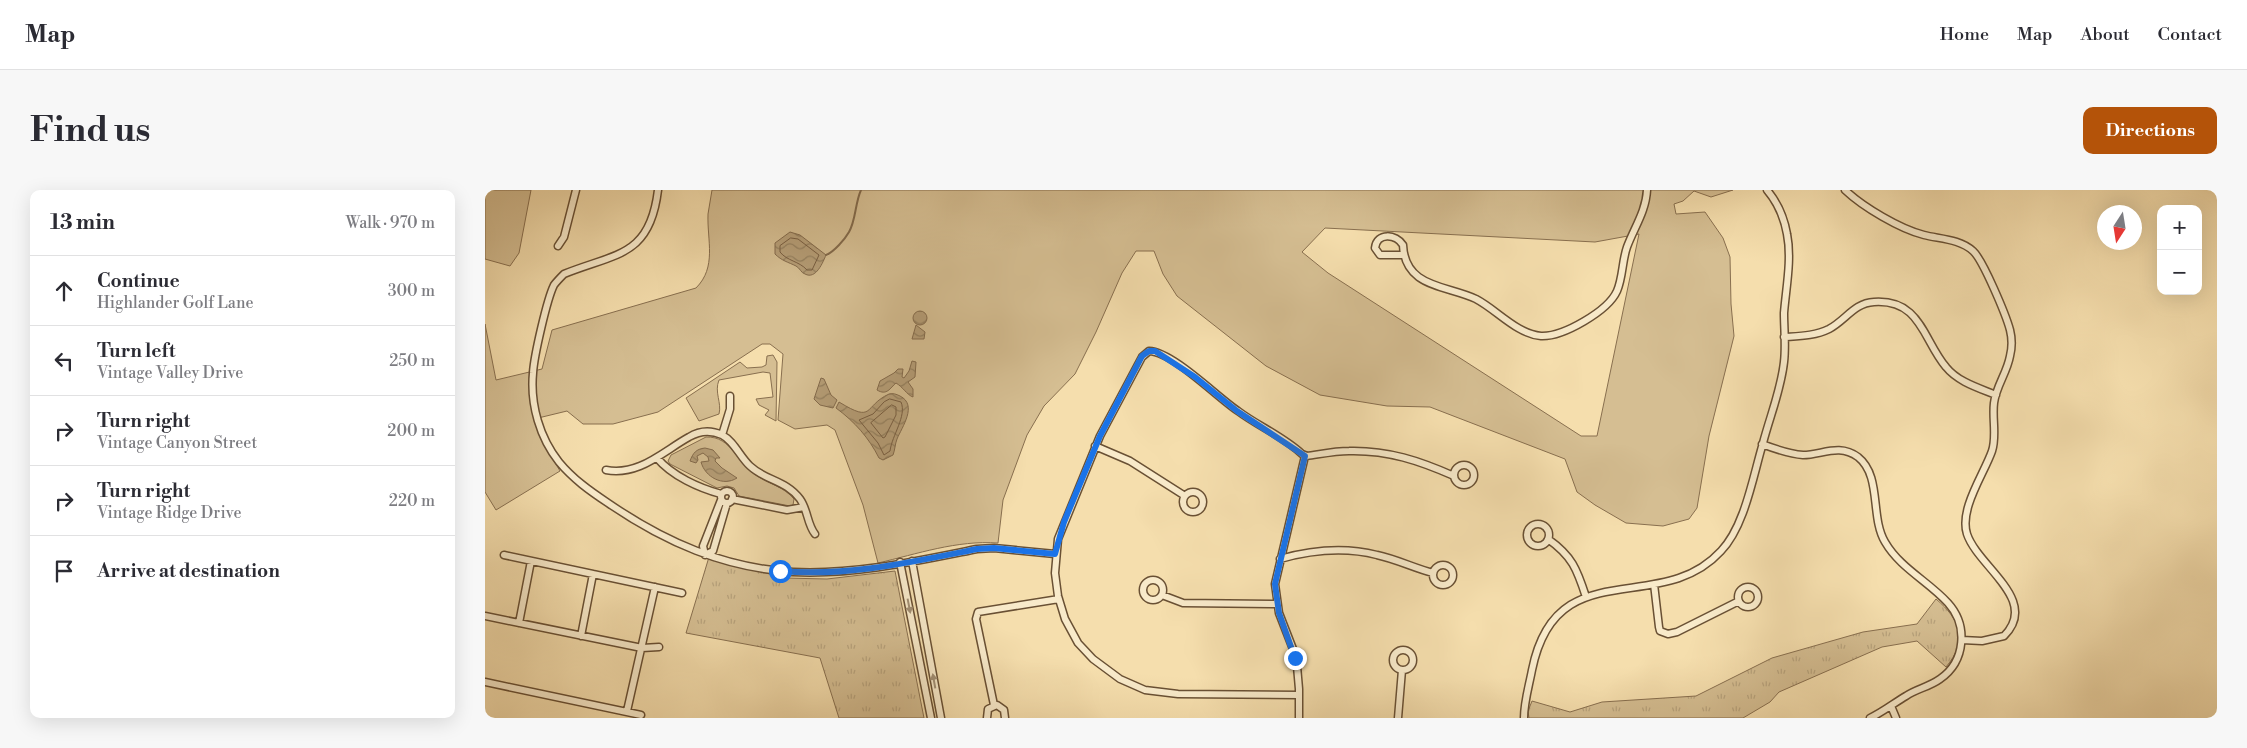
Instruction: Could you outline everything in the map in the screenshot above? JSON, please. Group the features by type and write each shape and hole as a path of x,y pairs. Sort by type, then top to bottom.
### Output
{"street":[{"path":"558,246 564,237 575,190"},
{"path":"659,190 649,227 634,245 619,256 564,274 554,286 533,370 533,392 537,416 547,444 559,463 575,479 646,528 705,555 756,568 803,572 861,570 977,549 994,548 1055,554"},
{"path":"1403,254 1380,255 1375,248 1375,242 1378,238 1385,236 1399,240 1403,245 1403,254 1413,271 1429,283 1475,299 1493,308 1523,330 1541,336 1567,330 1609,303 1618,289 1625,255 1641,216 1647,190"},
{"path":"1524,718 1535,653 1541,638 1560,613 1586,596 1689,576 1711,562 1724,548 1740,518 1782,376 1785,354 1787,236 1779,208 1767,190"},
{"path":"1845,190 1858,201 1903,227 1923,235 1959,243 1968,247 1978,256 1994,290 2011,337 2008,365 1995,396 1992,449 1969,506 1966,526 1967,534 2010,595 2016,614 2014,623 2004,636 1982,641 1962,640"},
{"path":"1784,337 1809,335 1829,329 1860,304 1877,301 1897,305 1915,316 1922,324 1939,358 1951,372 1995,396"},
{"path":"1299,695 1167,694 1145,690 1128,683 1101,667 1085,652 1068,626 1059,599 1055,573 1055,554 1064,522 1095,446 1142,356 1151,351 1159,352 1195,377 1237,411 1305,456 1348,451 1392,454 1416,460 1455,476"},
{"path":"722,435 730,409 730,396"},
{"path":"606,470 628,470 657,458 690,436 712,431 722,435 751,467 781,482 795,494 804,507 809,525 815,534"},
{"path":"1762,444 1800,455 1836,449 1851,453 1862,462 1872,481 1879,528 1884,541 1898,560 1948,603 1958,618 1962,640 1955,663 1944,676 1907,695 1870,718"},
{"path":"1095,446 1130,461 1185,496"},
{"path":"1299,718 1299,695 1295,658 1277,604 1275,584 1305,456"},
{"path":"657,458 667,468 685,479 725,499 787,510 804,507"},
{"path":"705,555 703,546 713,521 725,499"},
{"path":"705,555 713,551 722,523 725,499"},
{"path":"713,521 722,523"},
{"path":"1548,539 1572,561 1586,596"},
{"path":"1280,559 1322,551 1356,552 1377,554 1433,573"},
{"path":"504,555 682,593"},
{"path":"912,560 941,718"},
{"path":"519,623 531,561"},
{"path":"900,562 931,718"},
{"path":"581,636 593,574"},
{"path":"1654,584 1660,631 1668,634 1677,632 1739,601"},
{"path":"627,712 655,587"},
{"path":"1162,595 1183,603 1277,604"},
{"path":"994,705 976,616 982,611 993,611 1059,599"},
{"path":"485,616 642,648 659,647"},
{"path":"1398,718 1402,670"},
{"path":"485,682 641,714"},
{"path":"987,718 988,709 994,705"},
{"path":"994,705 1003,708 1006,713 1005,718"},
{"path":"1891,706 1896,718"}],"green space":[{"path":"485,190 531,190 519,253 510,266 485,259"},
{"path":"712,190 1733,190 1711,197 1694,191 1683,201 1674,204 1676,214 1705,212 1723,238 1730,257 1734,336 1709,436 1697,508 1689,519 1663,526 1626,523 1577,492 1565,459 1430,407 1387,406 1320,395 1266,366 1177,296 1163,274 1154,251 1136,251 1122,273 1075,374 1044,406 1027,435 1003,500 998,543 952,546 878,563 863,505 835,430 827,425 795,429 778,420 783,354 770,344 762,344 658,412 613,424 583,424 567,411 534,419 540,437 560,471 496,510 485,492 485,324 496,380 542,369 552,330 696,288 703,280 709,262 708,214","holes":["1325,228 1595,242 1639,234 1597,436 1581,436 1328,273 1302,252"]},
{"path":"773,355 777,362 776,421 765,415 769,410 759,405 756,399 773,397 770,373 763,372 719,380 717,389 720,406 719,414 699,421 686,398 740,362 747,368 762,367 766,365 767,356"},
{"path":"706,437 722,441 750,471 790,495 794,499 793,505 739,496 734,488 727,486 717,488 670,464 668,461 671,455"},
{"path":"709,557 784,578 827,579 895,571 924,718 839,718 820,658 686,633"},
{"path":"1936,599 1951,615 1959,631 1957,648 1946,667 1917,641 1882,647 1779,692 1770,702 1743,718 1529,718 1528,711 1532,701 1570,712 1602,702 1696,696 1772,658 1863,632 1917,624"}],"water":[{"path":"790,232 800,235 826,255 819,269 813,275 804,273 775,254 775,243"},
{"path":"920,311 925,313 927,318 925,323 920,325 915,323 913,318 915,313"},
{"path":"916,325 925,332 924,339 912,339"},
{"path":"912,361 916,362 915,377 908,382 913,389 913,397 896,383 886,392 877,390 880,381 898,369 903,369 902,377 904,378 909,371"},
{"path":"821,378 824,379 831,395 837,400 833,408 820,405 814,399"},
{"path":"889,394 900,396 905,400 908,410 905,422 896,441 893,455 883,460 879,458 861,431 836,408 839,402 858,412 868,411"},
{"path":"705,448 713,450 720,458 716,458 715,461 737,478 732,481 721,481 710,476 701,462 709,461 708,457 703,453 697,456 698,460 696,463 690,461 695,452"}],"waterway":[{"path":"826,255 839,245 849,232 861,190"}],"route":[{"path":"780,571 836,572 861,570 977,549 994,548 1055,554 1064,522 1110,414 1142,356 1149,351 1155,351 1201,381 1237,411 1305,456 1275,584 1279,613 1295,658"}]}
